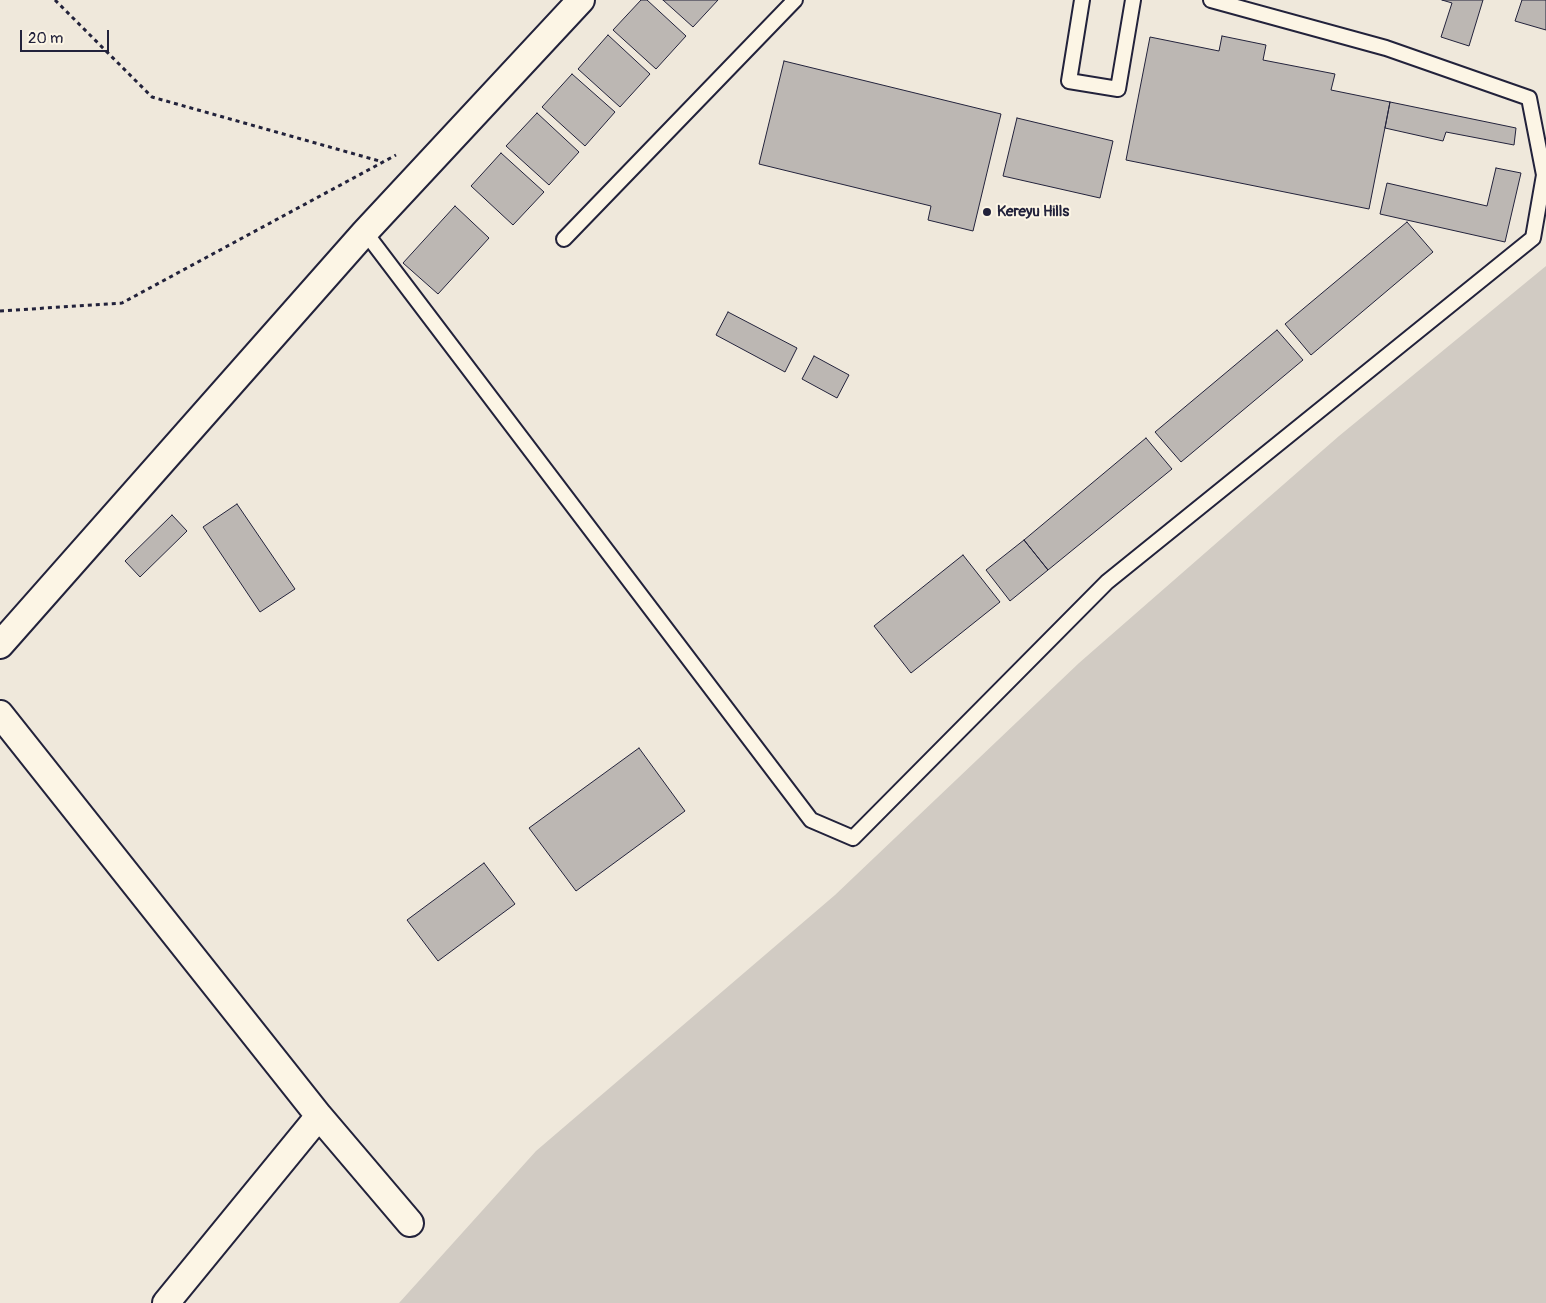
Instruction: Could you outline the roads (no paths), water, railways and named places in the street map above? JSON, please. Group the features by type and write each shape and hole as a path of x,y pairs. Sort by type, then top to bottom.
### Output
{"street":[{"path":"0,645 366,232 581,0"},
{"path":"0,714 319,1116 410,1223"},
{"path":"166,1303 319,1116"}],"lane":[{"path":"564,238 795,0"},
{"path":"1082,0 1069,81 1118,89 1131,0"},
{"path":"366,232 811,820 853,838 1107,582 1533,238 1544,175 1529,98 1386,48 1210,0"}],"place":[{"name":"Kereyu Hills","path":"987,212"}]}
